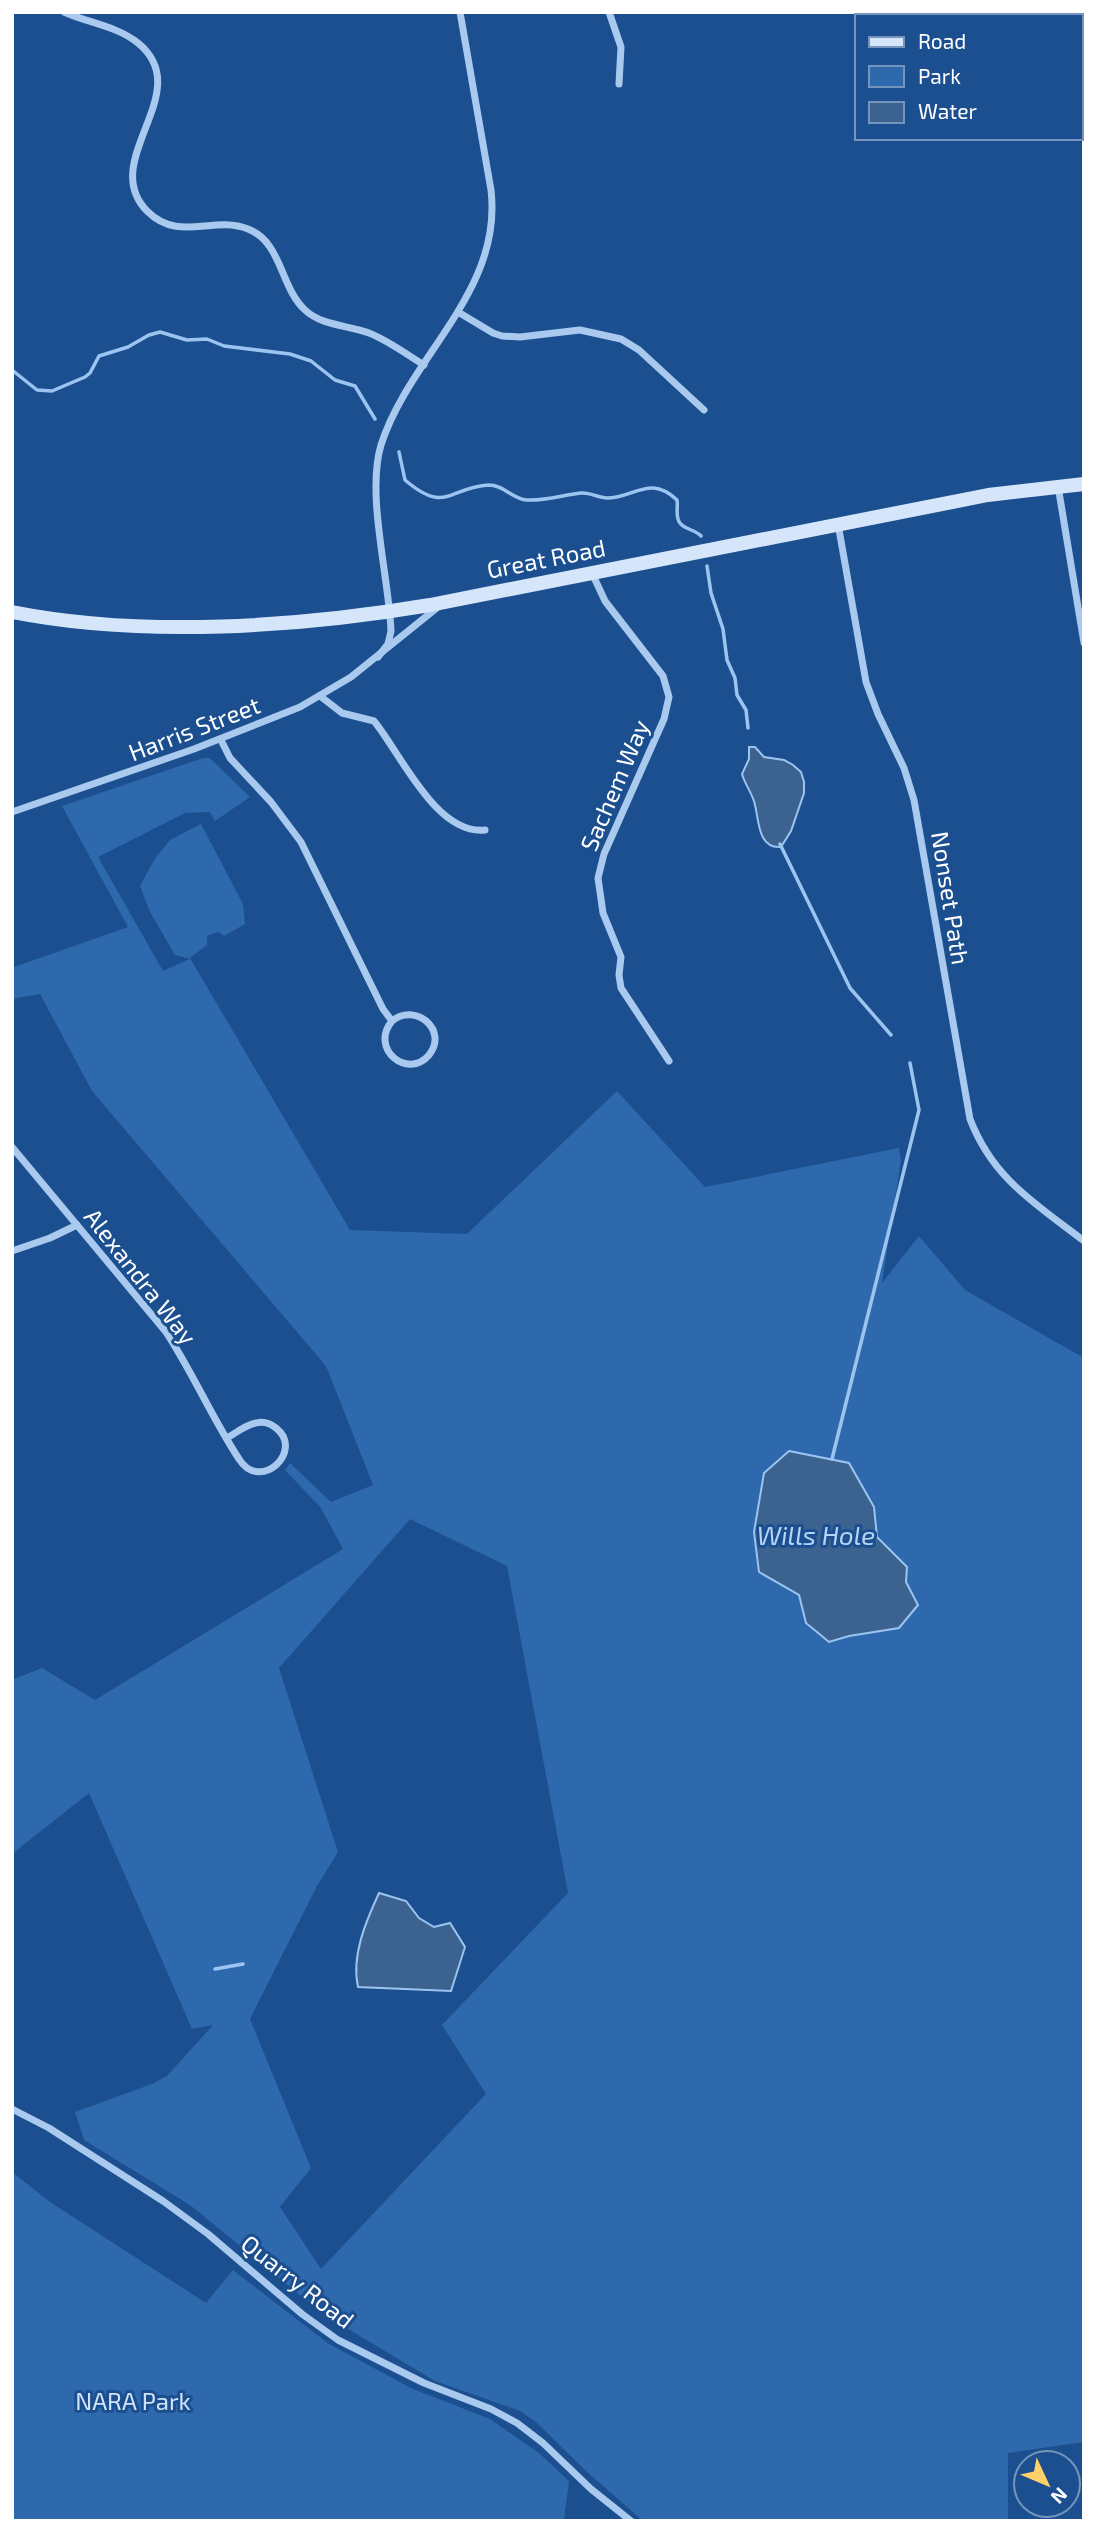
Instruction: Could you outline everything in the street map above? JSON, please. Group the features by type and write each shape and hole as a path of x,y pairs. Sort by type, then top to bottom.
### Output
{"main road":[{"name":"Great Road","path":"12,612 108,624 208,626 294,622 390,612 1014,491 1084,484"}],"street":[{"path":"64,12 126,35 141,46 152,62 157,80 156,100 137,151 132,173 135,192 147,210 175,227 199,228 227,224 251,229 268,243 295,300 310,314 318,319 373,335 424,365"},
{"path":"378,657 391,637 377,504 378,459 393,416 458,313 484,263 490,240 493,203 460,12"},
{"path":"609,12 621,47 619,84"},
{"path":"458,313 493,334 502,336 520,337 580,330 621,339 639,349 704,410"},
{"path":"1058,485 1084,643"},
{"name":"Nonset Path","path":"838,524 866,682 874,707 904,768 914,800 970,1119 983,1149 1002,1174 1084,1241"},
{"name":"Sachem Way","path":"592,572 605,601 657,667 667,686 664,719 604,854 598,890 603,913 621,957 621,988 669,1061"},
{"name":"Harris Street","path":"12,812 221,740 320,696 378,657 444,602"},
{"path":"320,696 342,713 374,722 404,768 443,813 458,826 469,830 485,830"},
{"path":"221,740 230,758 271,802 301,842 383,1009 392,1021"},
{"path":"411,1014 421,1016 429,1023 435,1037 428,1056 413,1064 402,1063 392,1057 386,1047 385,1036 392,1021 401,1015 411,1014"},
{"name":"Alexandra Way","path":"12,1147 166,1332 227,1438 242,1464 256,1472 272,1469 280,1462 285,1452 283,1436 267,1423 251,1424 227,1438"},
{"path":"12,1251 77,1225"},
{"name":"Quarry Road","path":"12,2109 49,2129 163,2201 208,2234 302,2314 338,2340 424,2383 483,2405 517,2423 631,2521"}],"green space":[{"path":"209,758 250,797 215,821 210,812 185,813 98,857 163,971 190,959 175,955 150,912 140,886 154,860 170,840 201,824 243,904 245,924 224,936 218,932 207,936 207,945 190,958 350,1230 467,1234 617,1091 705,1187 899,1148 901,1160 882,1283 919,1236 965,1290 1084,1358 1084,2041 1081,2043 1084,2049 1084,2442 1036,2449 1012,2449 1012,2452 1008,2453 1008,2521 643,2521 537,2423 520,2411 435,2381 323,2314 190,2205 84,2140 75,2112 167,2076 213,2025 192,2029 89,1793 12,1854 12,1680 42,1668 95,1700 343,1549 321,1508 285,1470 290,1463 331,1502 373,1485 326,1366 92,1091 40,994 12,999 12,964 14,967 128,927 62,806","holes":["410,1519 507,1566 568,1893 442,2025 486,2094 321,2269 280,2207 311,2168 250,2019 317,1886 338,1852 279,1668"]},
{"name":"NARA Park","path":"12,2172 50,2202 206,2303 233,2270 329,2344 413,2389 490,2419 539,2453 569,2481 564,2520 12,2521"}],"water":[{"path":"749,747 755,747 764,757 784,760 801,772 804,793 791,831 781,847 768,844 764,839 754,801 742,774 749,759"},
{"name":"Wills Hole","path":"789,1451 849,1463 874,1507 877,1537 907,1567 906,1582 918,1605 899,1628 829,1642 806,1623 799,1595 759,1572 754,1532 764,1473"},
{"path":"379,1893 406,1901 419,1918 434,1927 450,1923 465,1947 451,1991 358,1987 358,1951"}],"waterway":[{"path":"12,370 37,390 52,391 85,377 99,356 128,347 160,332 187,340 207,339 224,346 290,354 311,361 335,380 355,386 375,419"},
{"path":"399,452 405,480 430,496 447,496 489,485 527,500 581,493 607,498 642,489 658,489 677,500 679,522 701,536"},
{"path":"707,566 711,593 723,629 727,660 735,678 737,695 746,710 748,728"},
{"path":"780,844 850,988 891,1035"},
{"path":"832,1459 919,1110 910,1063"},
{"path":"215,1969 243,1964"}]}
